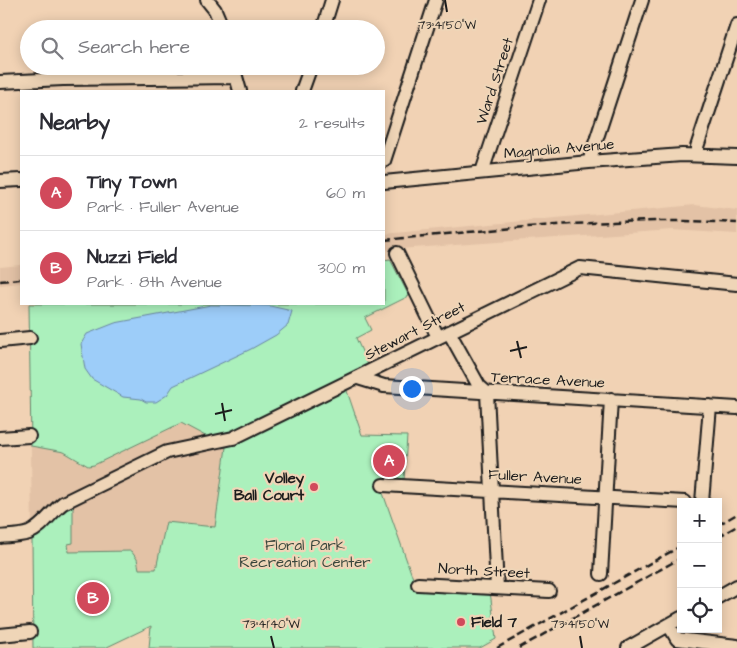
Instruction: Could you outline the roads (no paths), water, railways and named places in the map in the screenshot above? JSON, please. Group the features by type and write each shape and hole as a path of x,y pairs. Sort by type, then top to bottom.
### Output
{"street":[{"path":"207,0 215,10 219,20"},
{"path":"326,20 332,0"},
{"path":"385,158 436,0"},
{"name":"Ward Street","path":"482,172 539,0"},
{"path":"589,162 642,0"},
{"path":"697,155 697,148 737,25"},
{"path":"0,82 161,75"},
{"path":"235,75 240,90"},
{"path":"302,90 307,75"},
{"name":"Magnolia Avenue","path":"385,182 589,162 697,155 737,157"},
{"path":"0,182 20,180"},
{"path":"397,253 444,334 479,386 487,393 497,588"},
{"name":"Stewart Street","path":"0,537 29,532 40,525 55,509 63,504 167,452 233,438 582,268 737,284"},
{"path":"0,341 30,338"},
{"name":"Terrace Avenue","path":"358,378 384,386 737,408"},
{"path":"601,574 611,400"},
{"path":"702,498 710,406"},
{"path":"0,438 29,436"},
{"name":"Fuller Avenue","path":"383,485 677,502"},
{"name":"North Street","path":"418,584 549,591"},
{"path":"722,595 737,586"},
{"path":"628,648 677,620"},
{"path":"669,625 679,644 737,646"},
{"path":"0,635 30,632"}],"water":[{"path":"211,305 270,306 292,311 288,325 276,335 173,386 167,395 156,402 123,397 92,379 85,369 81,344 87,334 115,323"}],"railway":[{"path":"385,240 604,222 693,221 737,223"},
{"path":"0,281 20,279"},
{"path":"722,523 737,514"},
{"path":"722,535 737,526"},
{"path":"497,648 677,548"},
{"path":"519,648 677,560"}],"place":[{"name":"Tiny Town","path":"389,461"},
{"name":"Volley Ball Court","path":"314,487"},
{"name":"Nuzzi Field","path":"93,598"},
{"name":"Field 7","path":"461,622"}],"park label":[{"name":"Floral Park Recreation Center","path":"305,554"}]}
